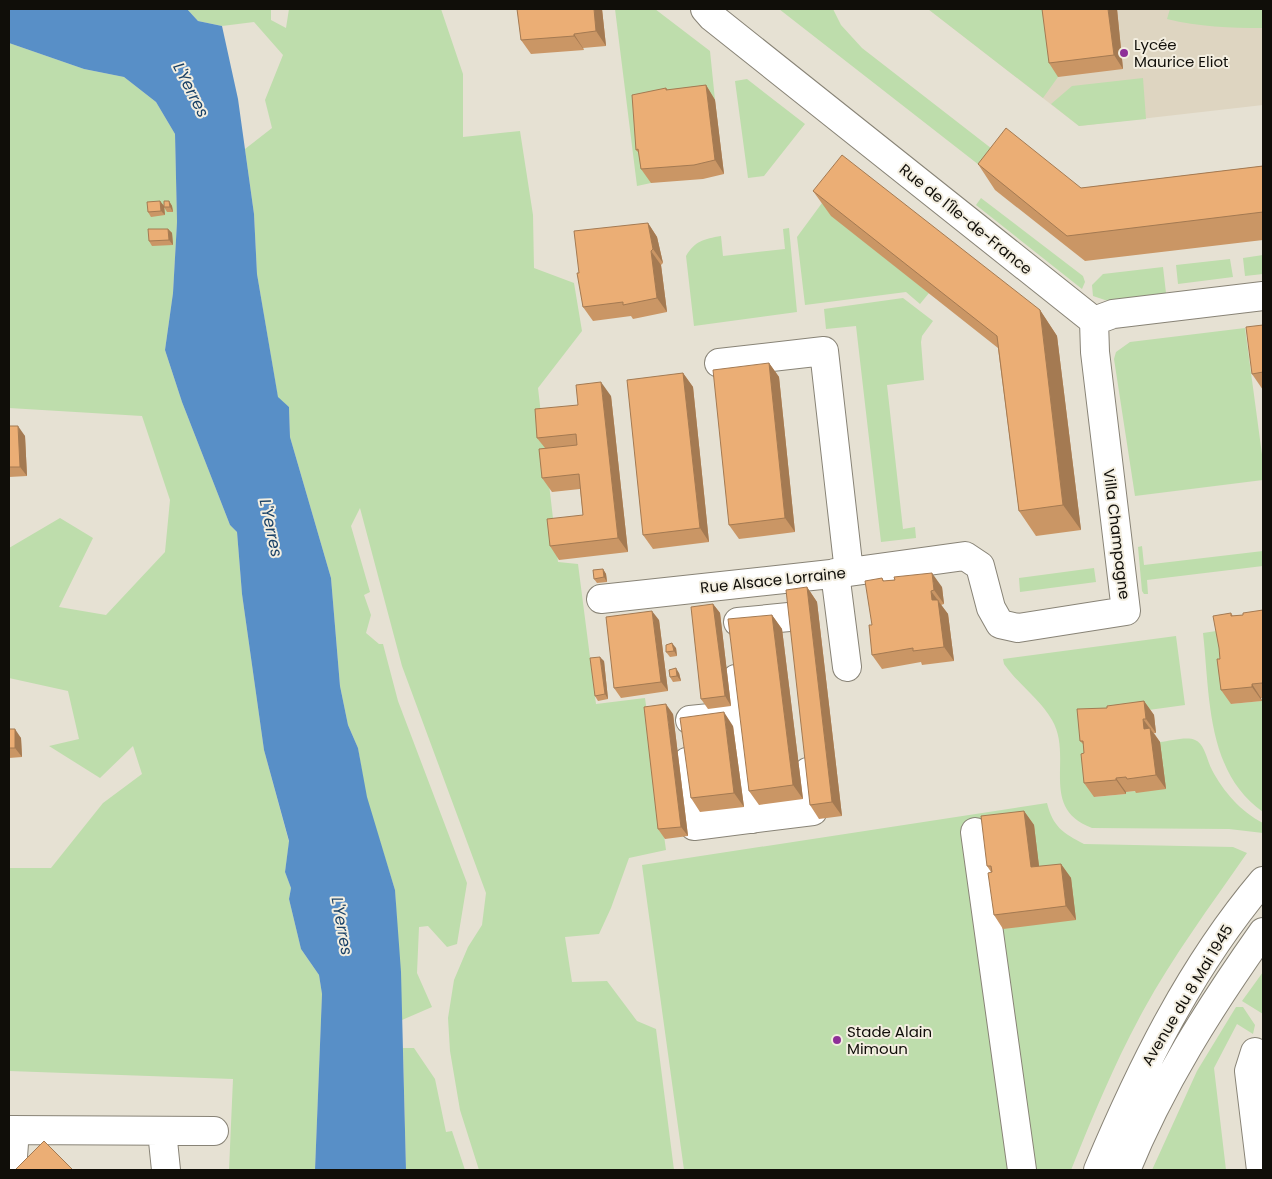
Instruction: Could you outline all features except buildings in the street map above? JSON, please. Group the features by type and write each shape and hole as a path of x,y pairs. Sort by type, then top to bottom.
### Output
{"street":[{"name":"Rue de l'Île-de-France","path":"705,9 1094,321"},
{"path":"1094,321 1113,314 1263,296"},
{"name":"Villa Champagne","path":"945,557 965,556 980,566 991,608 1000,624 1018,628 1126,611 1095,352 1094,321"},
{"path":"719,363 824,351 842,573 847,668"},
{"name":"Rue Alsace Lorraine","path":"601,599 842,573 945,557"},
{"path":"785,579 793,646"},
{"path":"752,819 730,623 790,617"},
{"path":"740,715 682,721 694,826 813,811 804,743"},
{"path":"975,832 1022,1170"},
{"name":"Avenue du 8 Mai 1945","path":"1098,1170 1141,1072 1166,1025 1206,957 1240,908 1263,881"},
{"name":"Avenue du 8 Mai 1945","path":"1126,1170 1172,1072 1220,993 1263,932"},
{"path":"1255,1052 1249,1071 1261,1170"},
{"path":"12,1170 12,1130 214,1131"},
{"path":"162,1131 166,1170"}],"shaded area":[{"name":"Lycée Maurice Eliot","path":"928,9 1263,9 1263,105 1079,126"}],"green space":[{"path":"187,9 271,9 271,20 286,28 289,9 441,9 463,74 463,137 520,131 533,215 534,268 574,283 582,331 538,388 558,562 578,564 596,704 645,698 666,850 629,858 611,908 599,934 565,937 572,982 607,981 637,1021 656,1029 674,1170 479,1170 460,1110 450,1051 448,1018 454,980 468,947 482,925 486,893 402,666 360,508 351,526 370,592 364,595 371,615 366,633 379,644 383,644 398,701 467,883 457,944 447,947 428,926 419,927 417,973 432,1007 402,1020 395,890 366,797 358,748 348,725 340,686 331,578 290,437 289,407 278,398 257,274 254,214 245,149 272,128 265,100 283,55 254,22 222,26 198,21"},
{"path":"615,9 655,9 710,51 715,100 676,105 651,183 637,186"},
{"path":"779,9 833,9 841,25 862,48 996,152 988,172"},
{"path":"928,9 1050,9 1058,77 1043,98"},
{"path":"1170,9 1263,9 1263,28 1239,28 1179,22 1167,19"},
{"path":"9,43 84,69 124,77 156,102 175,134 177,222 173,293 165,350 182,402 230,525 237,532 242,594 264,750 289,842 285,872 291,888 289,899 301,949 319,975 322,994 315,1170 229,1170 233,1079 9,1071 9,868 51,868 103,803 142,774 133,746 100,778 49,746 79,739 68,691 9,678 9,548 60,518 93,538 59,607 106,615 165,552 170,500 142,416 9,408"},
{"path":"1143,78 1146,119 1079,126 1051,104 1072,86"},
{"path":"747,79 805,124 764,176 748,178 735,81"},
{"path":"981,198 1083,276 1085,282 1082,289 976,205"},
{"path":"822,203 835,212 832,216 929,293 920,304 906,292 805,305 797,237"},
{"path":"789,228 797,312 694,326 686,256 693,247 705,240 721,236 723,256 785,249 783,229"},
{"path":"1263,255 1263,274 1245,276 1243,258"},
{"path":"1230,259 1233,277 1178,284 1176,265"},
{"path":"1163,267 1166,293 1108,301 1093,296 1092,285 1103,274"},
{"path":"903,298 933,321 922,336 921,342 924,380 887,385 903,529 915,527 916,538 881,542 856,326 826,329 824,309"},
{"path":"1245,328 1263,462 1263,480 1135,496 1114,359 1116,352 1130,342"},
{"path":"1142,546 1144,565 1263,551 1263,566 1147,580 1148,594 1144,594 1142,591 1138,547"},
{"path":"1094,568 1096,582 1020,592 1019,578"},
{"path":"1223,630 1231,704 1261,701 1263,698 1263,812 1244,795 1231,776 1221,754 1214,731 1203,633"},
{"path":"1176,636 1185,705 1105,716 1095,797 1126,794 1126,792 1136,791 1160,742 1192,739 1201,745 1212,770 1227,793 1247,813 1263,823 1263,833 1229,829 1092,828 1076,819 1066,808 1061,795 1060,750 1058,734 1052,720 1004,664 1003,659"},
{"path":"1047,803 1056,824 1070,836 1084,844 1233,847 1247,853 1206,911 1143,1011 1114,1069 1071,1170 684,1170 642,865"},
{"path":"1263,972 1263,1014 1242,1001"},
{"path":"1236,1007 1243,1007 1255,1025 1253,1034 1237,1024 1214,1068 1226,1170 1152,1170 1197,1071"},
{"path":"403,1048 414,1048 435,1079 446,1132 452,1131 465,1170 406,1170"}],"water":[{"name":"L'Yerres","path":"9,9 187,9 198,21 222,26 238,99 254,214 257,274 278,397 289,407 290,437 331,578 340,686 348,725 358,748 367,797 395,890 401,972 406,1170 315,1170 322,994 319,975 301,949 289,899 291,888 285,872 289,841 264,750 242,594 237,532 230,525 182,402 165,350 173,293 177,222 175,134 156,102 124,77 84,69 9,43"}],"place":[{"name":"Lycée Maurice Eliot","path":"1124,53"},
{"name":"Stade Alain Mimoun","path":"837,1040"}]}
